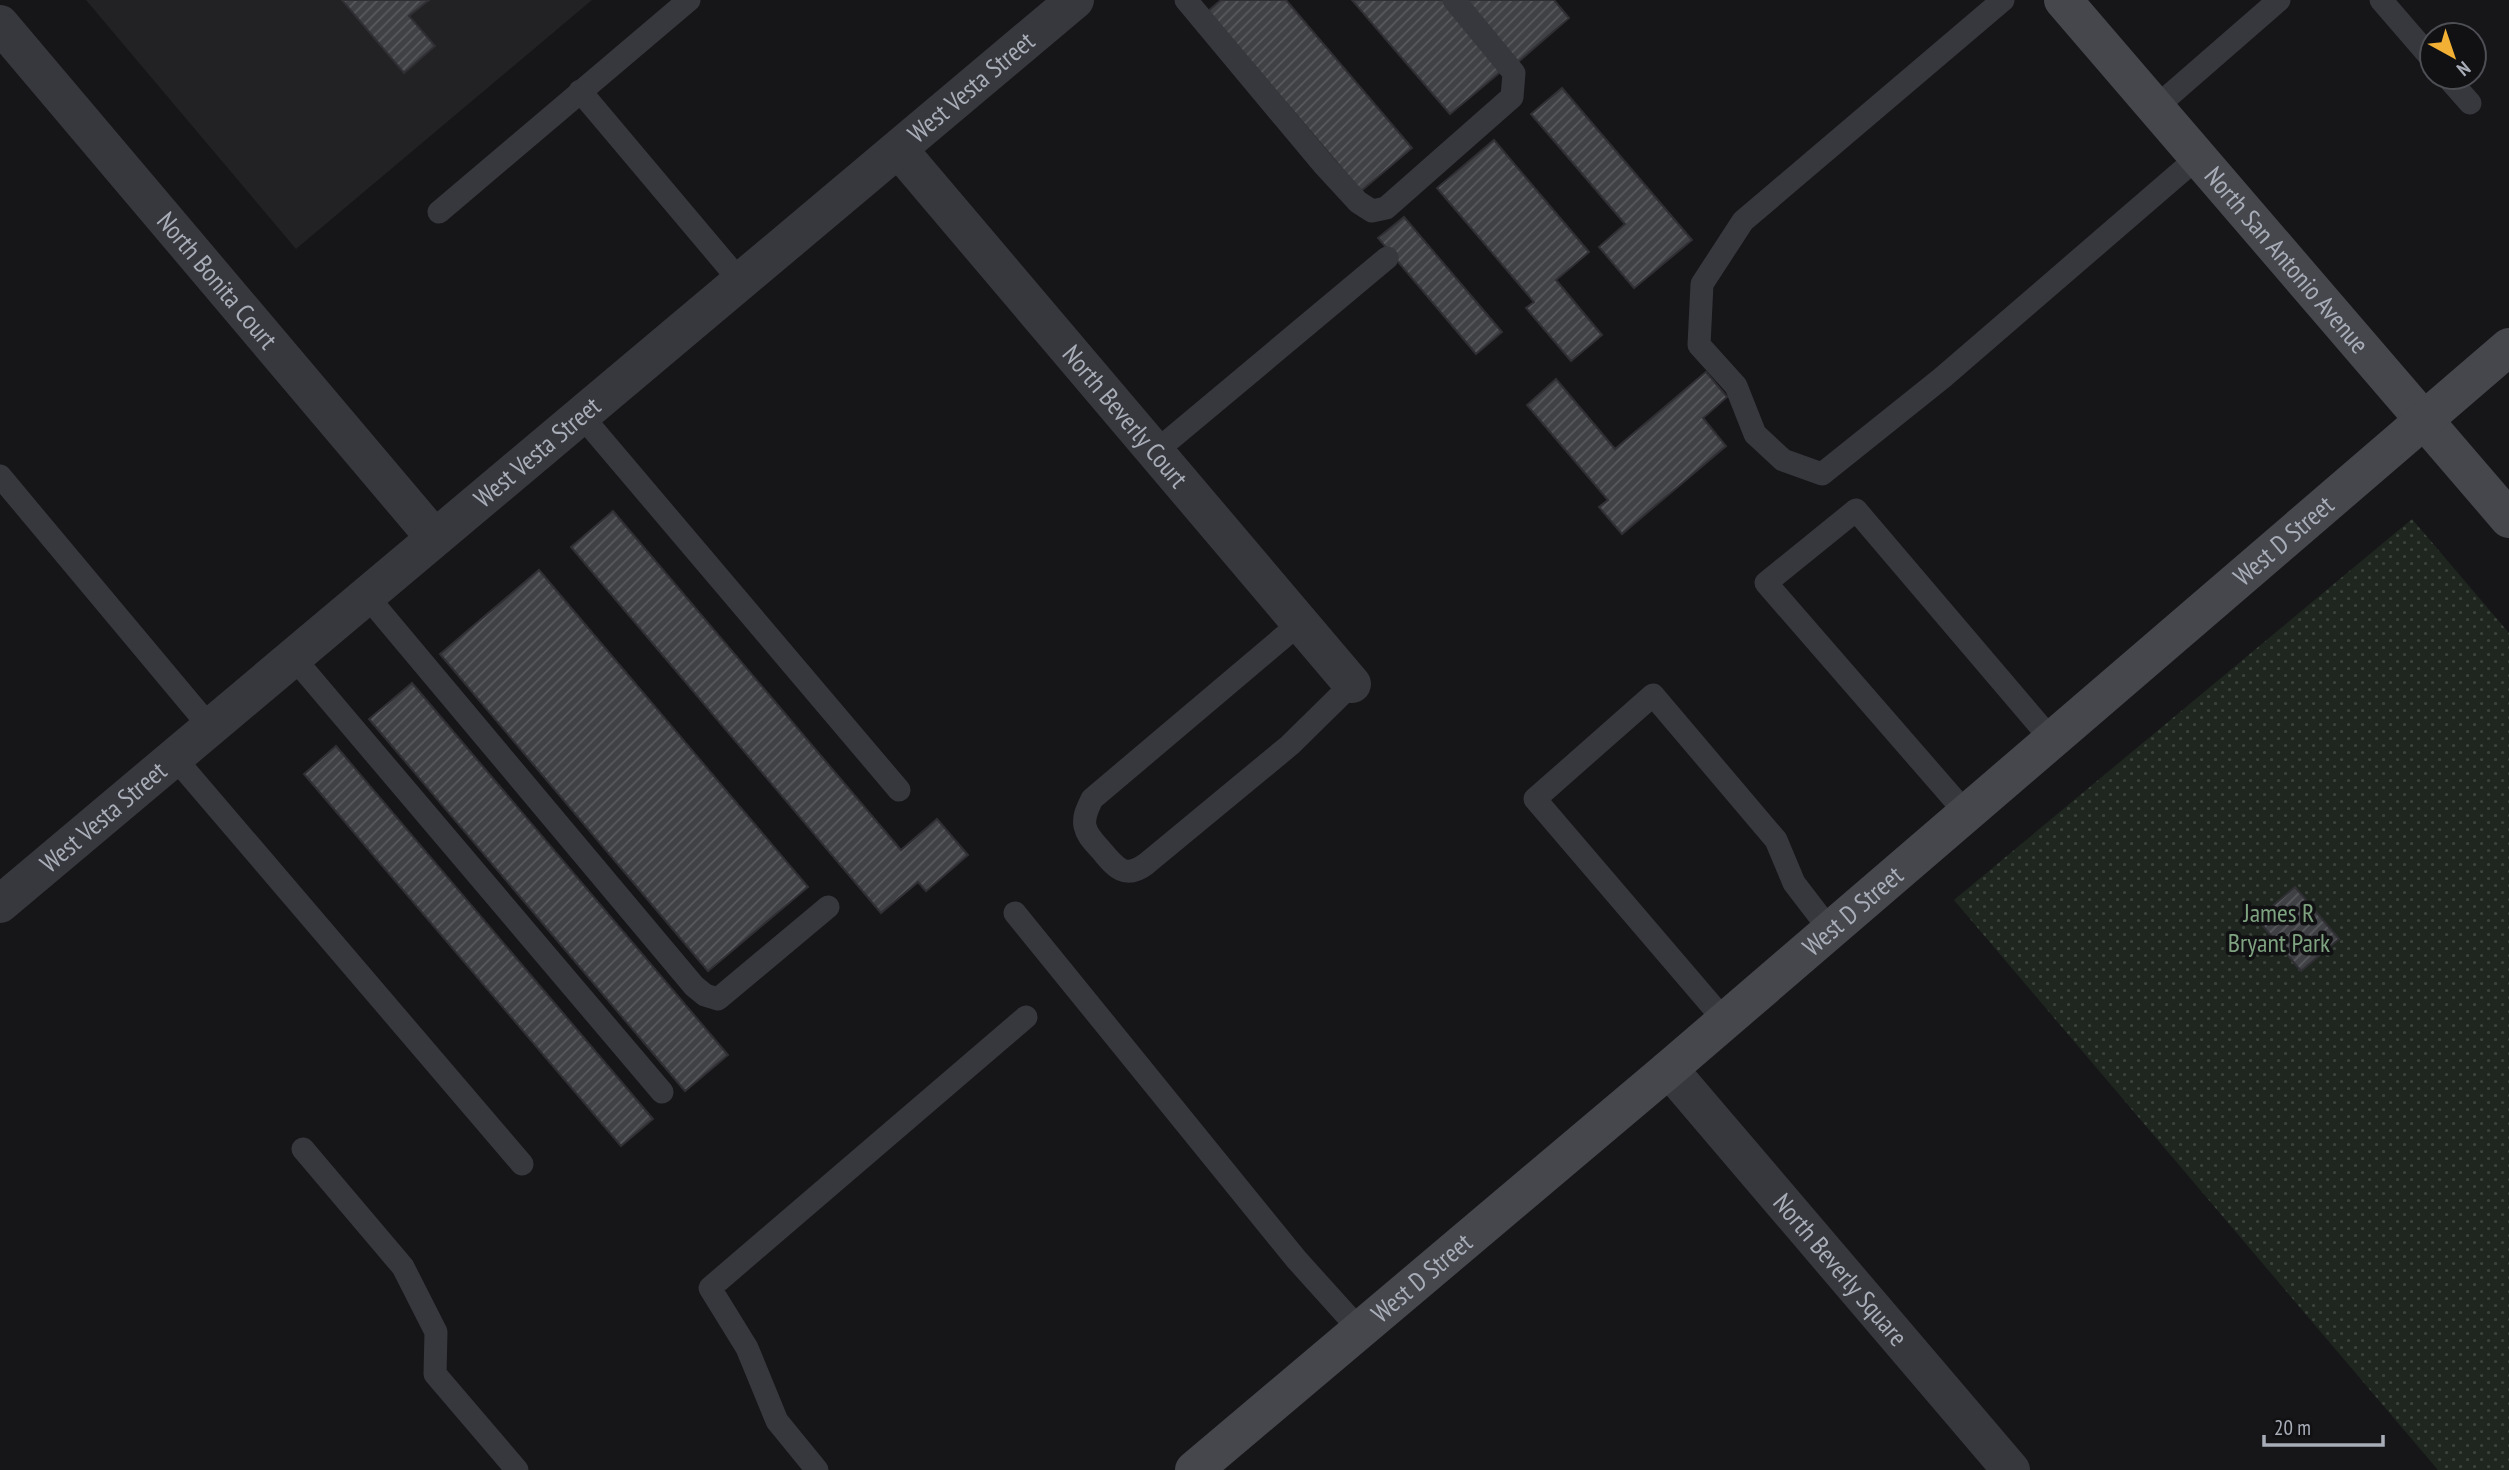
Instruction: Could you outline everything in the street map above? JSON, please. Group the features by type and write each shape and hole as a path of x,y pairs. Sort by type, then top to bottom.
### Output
{"main road":[{"name":"North San Antonio Avenue","path":"2063,0 2509,519"},
{"name":"West D Street","path":"1194,1470 1669,1069 2509,346"}],"street":[{"name":"West Vesta Street","path":"0,904 434,537 900,151 1075,0"},
{"name":"North Bonita Court","path":"0,24 434,537"},
{"name":"North Beverly Court","path":"900,151 1352,684"},
{"name":"North Beverly Square","path":"1669,1069 2011,1470"}],"lane":[{"path":"439,212 689,0"},
{"path":"1186,0 1323,164 1358,202 1372,211 1386,208 1512,97 1514,73 1454,0"},
{"path":"2003,0 1743,221 1702,284 1699,345 1736,386 1755,434 1783,460 1822,474 1942,378 2197,158"},
{"path":"2155,108 2278,0"},
{"path":"2381,0 2418,43"},
{"path":"580,91 741,282"},
{"path":"2459,91 2470,103"},
{"path":"1156,452 1387,258"},
{"path":"581,415 899,790"},
{"path":"0,475 210,727"},
{"path":"1966,813 1766,583 1856,510 2051,739"},
{"path":"366,595 694,986 705,995 718,999 828,907"},
{"path":"1300,623 1093,799 1084,818 1085,827 1114,866 1128,872 1137,871 1290,745 1352,684"},
{"path":"293,657 662,1092"},
{"path":"1725,1021 1535,799 1653,695 1776,840 1794,883 1830,930"},
{"path":"174,757 522,1164"},
{"path":"1015,913 1296,1259 1360,1330"},
{"path":"817,1470 777,1421 747,1348 710,1288 1026,1017"},
{"path":"303,1149 403,1267 436,1332 435,1374 517,1470"}],"shaded area":[{"path":"86,0 592,0 296,249"}],"green space":[{"name":"James R Bryant Park","path":"2412,519 2509,633 2509,1470 2438,1470 1954,900"}],"building":[{"path":"342,0 429,0 409,16 435,46 404,73"},
{"path":"1221,0 1286,0 1412,148 1361,191 1208,11"},
{"path":"1352,0 1445,0 1504,69 1450,114"},
{"path":"1465,0 1554,0 1569,18 1518,62"},
{"path":"1562,88 1692,240 1634,288 1599,247 1625,224 1531,114"},
{"path":"1494,140 1589,252 1556,280 1602,335 1571,361 1526,308 1534,302 1437,188"},
{"path":"1404,217 1502,332 1476,354 1378,238"},
{"path":"1706,372 1727,397 1703,418 1726,446 1622,534 1599,507 1608,500 1527,405 1556,379 1615,449"},
{"path":"613,511 901,850 937,819 968,855 926,891 918,882 881,913 571,547"},
{"path":"539,570 808,887 708,971 440,654"},
{"path":"412,683 728,1055 685,1091 369,719"},
{"path":"336,746 653,1119 621,1146 304,774"},
{"path":"2295,887 2339,939 2301,971 2257,919"}]}
